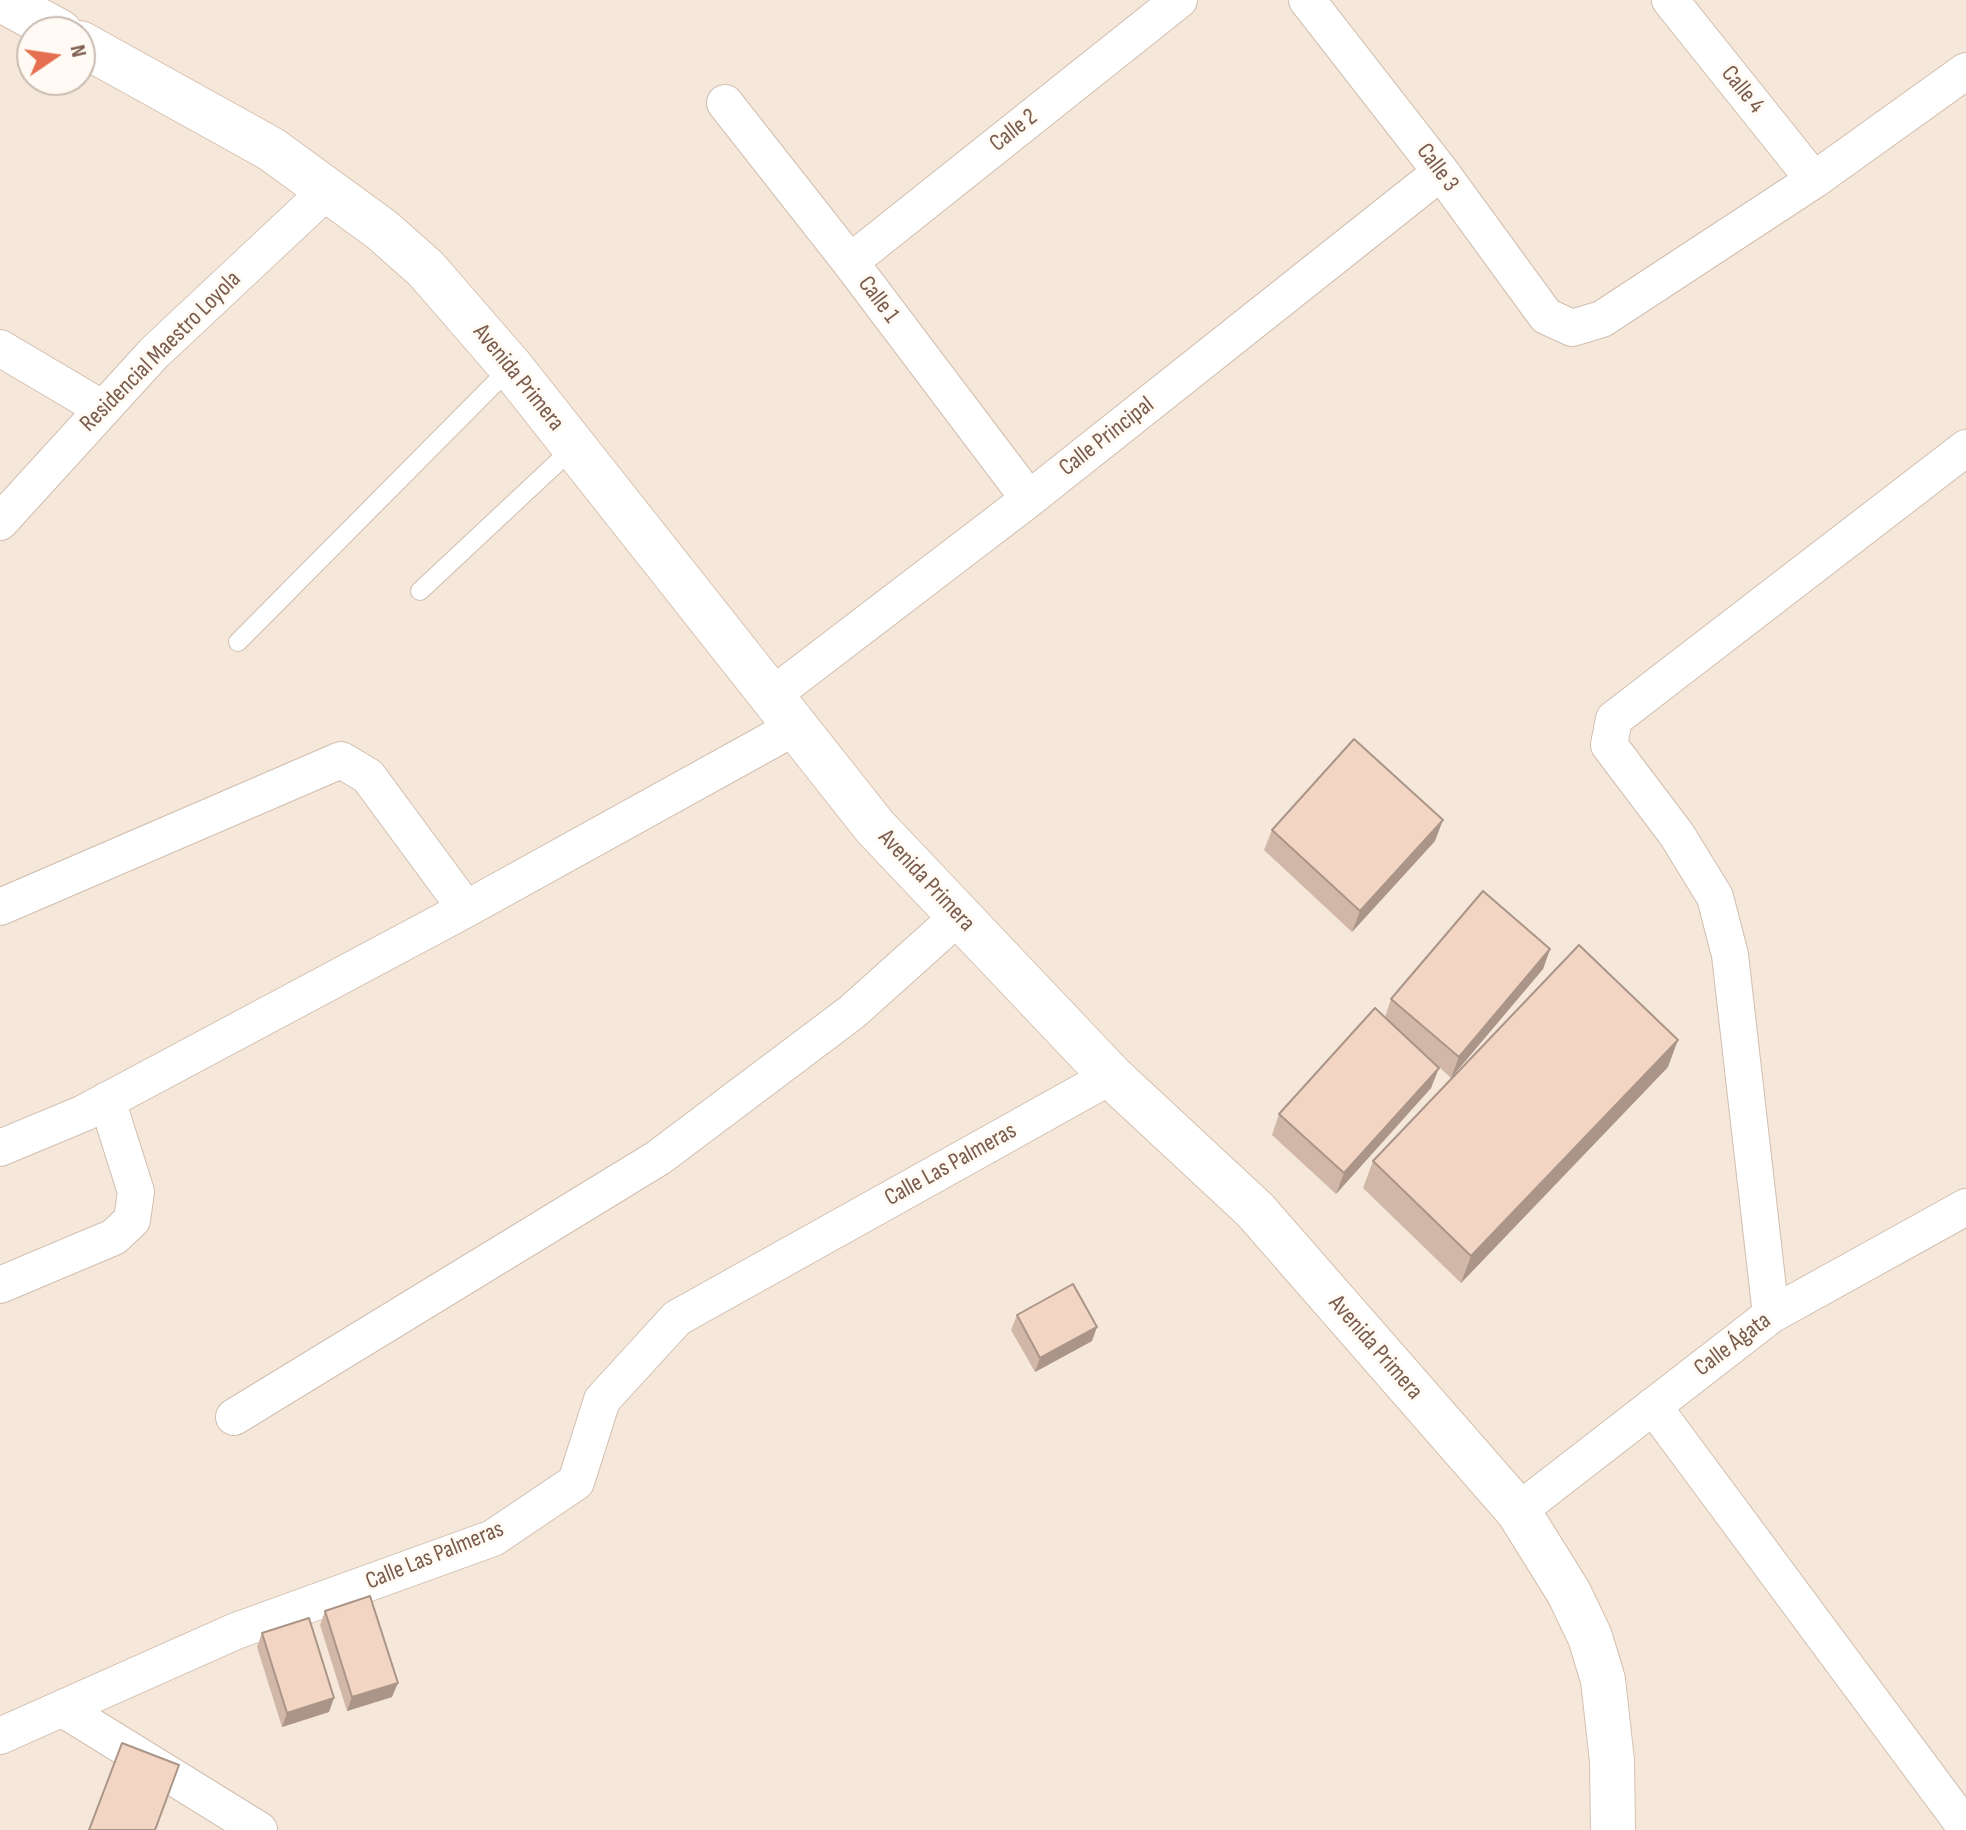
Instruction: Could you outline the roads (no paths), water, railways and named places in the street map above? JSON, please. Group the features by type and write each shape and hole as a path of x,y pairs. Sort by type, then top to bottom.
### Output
{"main road":[{"path":"2,0 31,16"},
{"name":"Avenida Primera","path":"96,52 271,149 382,230 426,269 511,367 875,827 1111,1076 1255,1210 1518,1511 1569,1593 1590,1637 1603,1680 1612,1761 1613,1830"}],"street":[{"name":"Calle 2","path":"850,262 1179,0"},
{"name":"Calle 3","path":"1307,0 1441,172 1546,316 1572,328 1602,319 1814,180"},
{"name":"Calle 4","path":"1670,0 1814,180"},
{"path":"1814,180 1966,71"},
{"name":"Calle 1","path":"725,103 1029,499"},
{"name":"Calle Principal","path":"0,1148 107,1100 466,909 782,712 1029,499 1441,172"},
{"name":"Residencial Maestro Loyola","path":"0,522 154,353 329,189"},
{"path":"0,348 103,409"},
{"path":"1771,1315 1730,955 1715,897 1677,835 1609,745 1614,719 1966,448"},
{"path":"0,907 341,760 368,776 466,909"},
{"path":"234,1417 658,1158 852,1012 959,916"},
{"name":"Calle Las Palmeras","path":"0,1736 236,1631 493,1538 576,1482 602,1400 677,1318 1111,1076"},
{"path":"0,1285 114,1237 132,1220 136,1192 107,1100"},
{"name":"Calle Ágata","path":"1518,1511 1771,1315 1966,1207"},
{"path":"1653,1406 1966,1828"},
{"path":"63,1709 259,1830"}],"lane":[{"path":"238,642 511,367"},
{"path":"420,591 574,447"}]}
